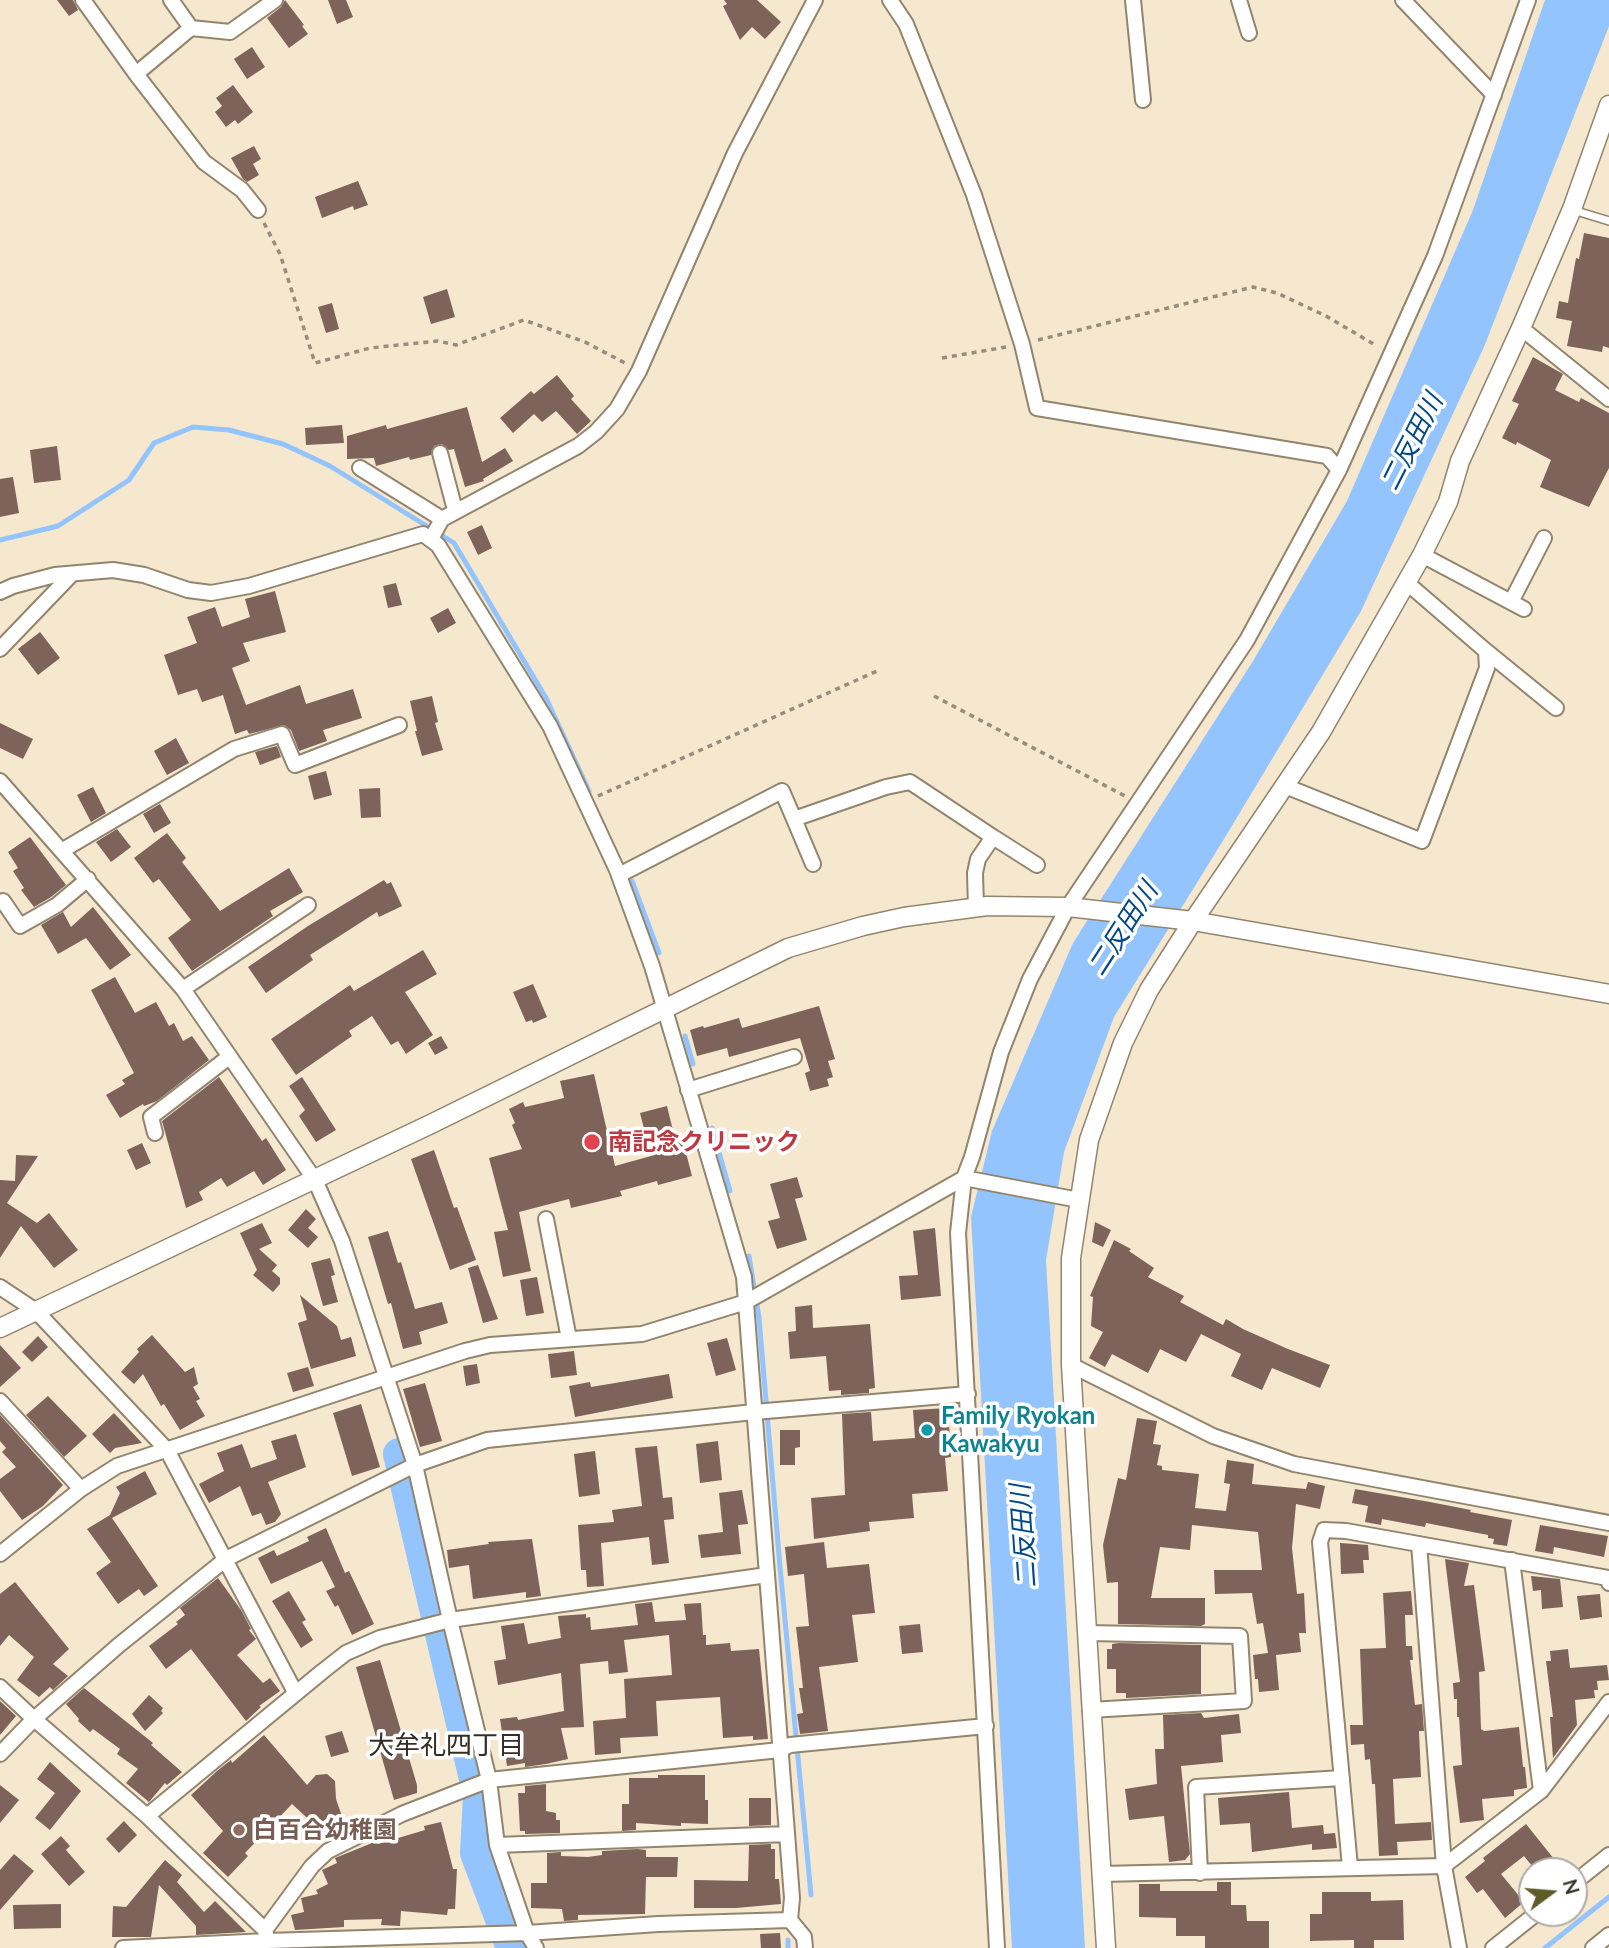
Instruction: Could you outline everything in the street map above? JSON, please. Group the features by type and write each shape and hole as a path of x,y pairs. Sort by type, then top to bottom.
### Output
{"street":[{"path":"83,0 204,162 242,190 258,210"},
{"path":"171,0 191,28"},
{"path":"136,74 191,28 230,32 275,0"},
{"path":"431,539 442,519 578,446 596,432 617,409 639,371 735,153 815,0"},
{"path":"890,0 906,24 974,195 1022,344 1037,408 1327,456 1339,470"},
{"path":"1133,0 1143,100"},
{"path":"1239,0 1249,33"},
{"path":"1403,0 1494,95"},
{"path":"998,1948 958,1233 964,1178 1006,1040 1030,979 1068,907 1247,639 1339,470 1435,256 1528,0"},
{"path":"1106,1948 1071,1365 1071,1258 1089,1140 1123,1043 1149,990 1321,732 1422,555 1448,502 1460,461 1572,209 1609,106"},
{"path":"1521,328 1609,399"},
{"path":"440,453 455,510"},
{"path":"360,467 442,519"},
{"path":"0,592 55,575 113,570 144,575 187,590 211,593 249,586 424,534 438,545 550,726 619,875 652,966 749,1300 763,1411 767,1575 791,1746 787,1834 792,1898 790,1920 804,1937 805,1948"},
{"path":"1422,555 1518,605 1544,538"},
{"path":"0,649 72,574"},
{"path":"1406,582 1486,652 1556,708"},
{"path":"1285,786 1422,841 1487,668 1486,652"},
{"path":"62,850 234,749 282,734 295,765 399,725"},
{"path":"0,781 183,989 314,1180 342,1241 386,1376 480,1783 497,1845 527,1933 536,1948"},
{"path":"794,819 886,787 910,782 1037,865"},
{"path":"619,875 782,791 813,864"},
{"path":"976,908 975,873 978,859 993,837"},
{"path":"3,901 20,926 57,905 88,879"},
{"path":"183,989 308,905"},
{"path":"0,1328 314,1180 788,948 904,917 1020,905 1068,907 1193,921 1609,994"},
{"path":"155,1133 151,1117 229,1057"},
{"path":"688,1090 794,1057"},
{"path":"0,1554 81,1489 117,1466 386,1376 490,1345 642,1334 749,1300 964,1178 1079,1200"},
{"path":"546,1219 569,1339"},
{"path":"0,1287 36,1311 167,1450 295,1692"},
{"path":"1071,1365 1213,1436 1294,1464 1609,1523"},
{"path":"0,1754 34,1720 119,1645 226,1559 408,1469 487,1440 763,1411 968,1394"},
{"path":"0,1401 81,1489"},
{"path":"1350,1867 1320,1542 1324,1530 1346,1531 1512,1560 1608,1578 1609,1583"},
{"path":"1419,1544 1444,1866 1459,1948"},
{"path":"1512,1560 1541,1791"},
{"path":"147,1816 295,1692 346,1653 380,1638 442,1622 767,1575"},
{"path":"1087,1633 1240,1636 1244,1701 1090,1710"},
{"path":"0,1687 34,1720 147,1816 267,1940"},
{"path":"1101,1874 1444,1866 1541,1791 1609,1702"},
{"path":"267,1940 312,1866 328,1851 402,1814 480,1783 986,1726"},
{"path":"1200,1873 1196,1787 1342,1778"},
{"path":"497,1845 787,1834"},
{"path":"1588,1872 1609,1855"},
{"path":"123,1948 790,1920"},
{"path":"1493,1948 1519,1927"},
{"path":"1593,1948 1609,1935"}],"lane":[{"path":"1572,209 1609,221"}],"path":[{"path":"258,210 280,254 314,363 370,348 438,341 456,345 524,320 585,342 639,371"},
{"path":"942,358 1022,344 1252,286 1277,293 1326,316 1391,354"},
{"path":"587,801 877,671"},
{"path":"934,696 1139,803"}],"water":[{"name":"二反田川","path":"1545,0 1609,0 1609,26 1484,347 1361,611 1114,1017 1064,1152 1046,1260 1085,1948 1012,1948 971,1217 992,1131 1073,943 1253,661 1347,501 1473,210"}],"building":[{"path":"57,0 73,0 78,10 69,16"},
{"path":"285,0 308,34 289,48 267,18 281,7"},
{"path":"328,0 346,0 353,17 337,24"},
{"path":"724,0 757,0 781,22 765,39 752,27 740,40 723,6 727,4"},
{"path":"252,47 265,67 247,79 234,59"},
{"path":"233,85 253,112 238,124 235,120 226,127 215,112 222,106 216,98"},
{"path":"254,146 261,159 253,164 259,175 247,182 231,158"},
{"path":"358,181 368,205 354,210 353,206 322,218 315,197"},
{"path":"1584,233 1609,238 1609,348 1603,346 1602,352 1567,346 1572,321 1556,318 1559,301 1568,303 1576,258 1579,259"},
{"path":"447,289 455,317 431,324 423,297"},
{"path":"332,303 339,329 326,333 318,307"},
{"path":"1533,357 1563,374 1555,390 1579,402 1581,398 1609,413 1609,468 1589,507 1540,487 1551,460 1517,442 1516,445 1502,438 1519,404 1512,401"},
{"path":"557,375 574,396 571,399 591,421 577,434 556,411 542,422 534,414 513,433 500,418 531,391 534,394"},
{"path":"467,407 482,462 505,448 513,461 483,479 484,481 465,487 454,449 449,450 442,444 434,446 431,455 410,460 409,457 376,466 374,458 347,459 347,436 386,425 387,429"},
{"path":"342,425 344,443 306,445 305,428"},
{"path":"57,446 61,480 34,483 30,450"},
{"path":"13,477 19,513 0,517 0,479"},
{"path":"482,525 492,548 478,555 467,532"},
{"path":"396,583 402,605 388,608 383,586"},
{"path":"275,591 286,632 243,643 250,661 232,668 246,705 300,685 306,704 353,689 362,718 323,730 327,741 299,751 291,730 284,725 249,734 247,730 235,734 223,695 202,702 197,689 178,695 164,655 197,643 187,617 215,607 222,627 250,617 245,599"},
{"path":"448,608 456,623 438,633 430,618"},
{"path":"40,632 60,658 38,675 18,649"},
{"path":"432,696 438,722 435,723 443,750 422,756 410,701"},
{"path":"0,723 33,739 23,759 0,748"},
{"path":"176,738 189,763 167,775 154,751"},
{"path":"277,746 281,757 260,765 255,752"},
{"path":"326,771 332,795 314,800 308,776"},
{"path":"93,787 106,813 91,822 77,795"},
{"path":"380,788 381,817 361,818 359,789"},
{"path":"160,804 171,823 154,833 143,814"},
{"path":"117,829 131,847 111,862 96,842"},
{"path":"167,833 186,858 182,862 220,911 289,868 303,892 270,911 273,916 192,971 168,938 191,920 159,879 153,883 134,858"},
{"path":"30,837 66,885 34,907 21,890 24,888 13,871 18,868 8,852"},
{"path":"384,880 387,884 391,882 402,906 379,917 377,912 310,955 313,960 266,993 248,967 308,926"},
{"path":"93,907 131,955 110,970 86,938 58,954 41,925 63,912 71,927"},
{"path":"423,950 437,974 405,992 433,1035 406,1054 398,1041 391,1045 372,1016 349,1031 352,1036 296,1075 271,1039 350,985 354,991"},
{"path":"115,977 135,1013 156,1002 169,1026 174,1023 183,1041 192,1036 209,1060 157,1101 144,1106 143,1104 120,1118 106,1095 125,1084 122,1080 134,1073 91,990"},
{"path":"533,984 547,1017 533,1023 532,1020 526,1022 513,992"},
{"path":"819,1006 835,1059 828,1061 833,1077 827,1079 829,1086 810,1091 805,1073 810,1071 800,1038 729,1057 727,1048 697,1056 690,1030 739,1018 742,1028"},
{"path":"441,1036 448,1048 435,1055 428,1043"},
{"path":"594,1074 615,1166 651,1156 640,1113 667,1106 676,1143 683,1141 692,1176 658,1185 657,1181 620,1191 622,1196 571,1208 569,1199 519,1212 531,1271 503,1277 494,1232 508,1230 489,1158 522,1149 509,1109 523,1102 525,1107 564,1098 560,1081"},
{"path":"219,1077 262,1141 266,1138 286,1170 263,1185 254,1171 227,1187 221,1178 199,1192 203,1200 186,1208 162,1121"},
{"path":"302,1077 336,1130 316,1142 299,1116 305,1110 289,1086"},
{"path":"142,1143 151,1163 136,1170 127,1150"},
{"path":"434,1150 476,1260 450,1270 411,1159"},
{"path":"16,1155 38,1156 7,1203 37,1223 49,1213 78,1250 54,1268 21,1226 0,1258 0,1180 15,1181"},
{"path":"797,1177 803,1197 795,1199 807,1240 777,1249 768,1221 780,1218 770,1184"},
{"path":"306,1209 316,1219 308,1228 318,1237 308,1248 288,1230"},
{"path":"1095,1222 1111,1230 1103,1247 1092,1242"},
{"path":"262,1223 272,1243 259,1249 277,1265 272,1271 280,1278 280,1284 273,1292 253,1275 257,1270 240,1233"},
{"path":"935,1228 941,1296 901,1300 899,1276 918,1275 913,1231"},
{"path":"388,1231 398,1263 401,1262 415,1309 442,1302 448,1323 419,1332 422,1344 403,1349 391,1303 388,1304 368,1237"},
{"path":"1114,1240 1131,1249 1129,1251 1154,1268 1148,1277 1184,1296 1180,1302 1223,1325 1226,1319 1288,1349 1330,1365 1320,1388 1272,1368 1262,1390 1231,1376 1241,1354 1201,1334 1186,1362 1160,1349 1148,1373 1112,1354 1105,1367 1089,1358 1103,1332 1091,1326 1093,1297 1090,1296"},
{"path":"330,1258 335,1275 331,1276 338,1302 323,1306 311,1263"},
{"path":"478,1265 498,1319 483,1323 468,1268"},
{"path":"537,1277 544,1313 526,1316 520,1280"},
{"path":"300,1295 337,1326 341,1340 351,1337 356,1356 311,1369 298,1323 307,1320"},
{"path":"812,1305 813,1328 870,1324 875,1388 869,1389 869,1393 841,1395 841,1390 829,1391 826,1356 790,1359 788,1332 796,1331 795,1307"},
{"path":"152,1335 185,1372 194,1367 198,1384 193,1387 200,1399 196,1401 205,1416 180,1430 164,1404 161,1406 143,1374 134,1384 121,1372 139,1352 137,1349"},
{"path":"38,1336 48,1347 32,1362 22,1352"},
{"path":"727,1338 736,1370 716,1376 707,1343"},
{"path":"0,1345 21,1368 0,1387"},
{"path":"574,1351 577,1375 551,1378 548,1354"},
{"path":"477,1364 480,1383 466,1386 463,1366"},
{"path":"308,1367 314,1386 293,1392 287,1373"},
{"path":"669,1374 673,1398 575,1417 569,1386 590,1382 591,1387"},
{"path":"425,1383 442,1441 420,1447 403,1389"},
{"path":"48,1396 87,1436 64,1457 26,1415"},
{"path":"361,1404 380,1467 352,1476 333,1413"},
{"path":"948,1408 951,1457 945,1458 948,1491 912,1494 914,1518 869,1522 870,1531 814,1539 811,1498 845,1495 842,1414 871,1412 873,1441 915,1438 913,1410"},
{"path":"114,1413 142,1443 115,1448 110,1453 92,1434"},
{"path":"0,1415 63,1485 43,1506 22,1520 0,1491 0,1479 16,1467 2,1452 6,1448 0,1441"},
{"path":"1137,1418 1157,1421 1153,1444 1161,1445 1157,1465 1162,1466 1162,1470 1199,1474 1195,1508 1226,1511 1230,1484 1224,1483 1227,1460 1254,1464 1252,1484 1306,1489 1308,1482 1325,1486 1320,1509 1296,1504 1292,1548 1297,1594 1304,1593 1306,1633 1299,1633 1301,1652 1276,1655 1279,1690 1259,1692 1258,1679 1255,1679 1253,1655 1268,1653 1263,1623 1257,1624 1252,1593 1215,1594 1214,1570 1262,1570 1258,1532 1192,1525 1190,1550 1160,1547 1151,1598 1205,1598 1205,1624 1118,1624 1118,1582 1107,1583 1103,1545 1118,1478 1126,1480"},
{"path":"780,1430 800,1430 800,1447 795,1448 795,1465 780,1465"},
{"path":"296,1434 306,1467 268,1482 281,1514 275,1522 266,1525 261,1513 252,1516 240,1486 209,1503 199,1484 224,1471 217,1453 242,1444 251,1468 277,1459 271,1441"},
{"path":"718,1441 722,1480 700,1483 696,1444"},
{"path":"657,1446 663,1498 672,1497 674,1519 664,1520 669,1563 652,1565 649,1537 601,1543 604,1586 587,1587 586,1570 581,1570 578,1525 614,1522 612,1510 642,1506 635,1448"},
{"path":"595,1451 600,1494 579,1497 574,1454"},
{"path":"145,1471 157,1494 112,1518 158,1586 144,1596 139,1589 118,1604 96,1573 111,1562 87,1529 110,1515 120,1493 116,1487"},
{"path":"1355,1489 1512,1520 1507,1546 1493,1544 1494,1539 1488,1538 1488,1535 1426,1523 1425,1527 1382,1519 1381,1525 1365,1522 1368,1506 1352,1503"},
{"path":"742,1490 748,1524 738,1525 741,1554 701,1558 698,1535 723,1532 719,1493"},
{"path":"1540,1525 1608,1536 1604,1557 1554,1547 1553,1554 1535,1551"},
{"path":"326,1528 345,1573 349,1571 374,1624 352,1635 338,1605 335,1607 326,1591 335,1587 322,1561 271,1584 258,1558 274,1550 277,1556 309,1541 307,1537"},
{"path":"532,1539 541,1596 526,1598 526,1592 473,1599 469,1565 449,1568 447,1550 489,1544 488,1542"},
{"path":"824,1542 827,1568 869,1564 875,1613 852,1615 858,1662 819,1667 828,1731 800,1734 797,1714 803,1713 799,1688 803,1688 796,1627 809,1626 804,1574 788,1576 785,1547"},
{"path":"1340,1543 1368,1545 1369,1560 1363,1560 1364,1573 1341,1574"},
{"path":"1445,1559 1469,1563 1464,1586 1474,1585 1485,1671 1479,1672 1481,1729 1484,1731 1519,1727 1527,1788 1514,1790 1514,1796 1482,1799 1484,1820 1460,1823 1453,1766 1462,1765 1459,1717 1453,1683 1460,1682"},
{"path":"1531,1576 1560,1579 1563,1607 1542,1609 1541,1590 1533,1591"},
{"path":"218,1578 241,1610 256,1639 237,1655 263,1683 270,1678 280,1691 259,1706 261,1707 246,1721 191,1649 166,1669 149,1646 178,1624 176,1622 185,1615 180,1608"},
{"path":"15,1582 69,1649 53,1664 68,1676 53,1690 50,1687 39,1697 17,1680 34,1657 9,1635 0,1646 0,1594"},
{"path":"289,1591 306,1620 302,1622 313,1640 301,1648 272,1601"},
{"path":"1411,1591 1413,1615 1405,1615 1406,1646 1412,1646 1413,1660 1410,1660 1415,1705 1422,1704 1424,1731 1419,1731 1421,1777 1393,1779 1395,1824 1431,1822 1432,1840 1397,1842 1398,1855 1379,1856 1375,1784 1372,1784 1370,1759 1365,1760 1364,1744 1351,1745 1350,1725 1363,1725 1360,1649 1386,1648 1383,1593"},
{"path":"1600,1594 1602,1617 1580,1620 1577,1596"},
{"path":"652,1602 655,1622 686,1620 684,1604 701,1603 706,1645 730,1643 731,1651 759,1649 768,1739 753,1740 753,1736 723,1738 720,1697 656,1701 658,1736 620,1738 621,1753 595,1755 593,1721 626,1718 624,1679 672,1675 669,1635 624,1640 628,1672 609,1674 608,1661 580,1664 584,1727 561,1728 568,1759 525,1767 525,1763 507,1766 500,1719 517,1717 518,1720 564,1711 561,1673 498,1685 494,1661 506,1659 501,1626 524,1623 528,1644 561,1638 558,1616 586,1614 586,1618 590,1617 591,1630 638,1625 635,1604"},
{"path":"920,1624 923,1652 902,1654 899,1626"},
{"path":"1112,1644 1201,1645 1201,1694 1126,1698 1126,1693 1116,1693 1116,1669 1107,1669 1107,1649 1112,1649"},
{"path":"1568,1649 1570,1668 1607,1665 1609,1680 1597,1681 1595,1698 1575,1700 1577,1725 1553,1758 1550,1717 1553,1717 1546,1661 1551,1661 1550,1651"},
{"path":"380,1660 417,1785 417,1793 394,1800 356,1667"},
{"path":"84,1688 153,1743 151,1745 182,1772 167,1785 165,1783 149,1802 126,1783 138,1769 117,1754 120,1749 93,1729 90,1732 66,1704"},
{"path":"149,1695 163,1708 163,1713 145,1731 132,1714"},
{"path":"0,1701 16,1716 0,1735"},
{"path":"1201,1713 1204,1718 1239,1714 1241,1733 1221,1735 1223,1762 1181,1766 1190,1854 1185,1860 1169,1862 1164,1816 1129,1820 1125,1789 1157,1784 1155,1749 1164,1749 1163,1715"},
{"path":"342,1731 349,1752 331,1757 325,1736"},
{"path":"264,1735 307,1785 316,1775 327,1774 335,1781 336,1799 344,1822 329,1838 292,1804 245,1853 248,1856 228,1877 203,1853 223,1831 191,1795"},
{"path":"50,1762 81,1791 50,1830 35,1818 55,1793 37,1779"},
{"path":"658,1775 705,1775 708,1824 681,1823 681,1826 636,1823 636,1830 622,1831 622,1804 629,1804 629,1778 658,1778"},
{"path":"546,1784 546,1811 556,1813 556,1820 560,1820 560,1833 525,1834 525,1831 520,1831 518,1793 525,1793 525,1786"},
{"path":"0,1785 19,1800 0,1823"},
{"path":"1289,1792 1292,1828 1323,1825 1324,1834 1335,1833 1337,1848 1312,1850 1312,1844 1252,1852 1250,1823 1220,1825 1218,1798"},
{"path":"749,1798 771,1798 771,1825 749,1826"},
{"path":"124,1821 137,1835 119,1853 106,1839"},
{"path":"441,1822 453,1869 457,1869 455,1909 448,1909 447,1915 401,1911 400,1926 381,1925 382,1919 344,1920 344,1927 295,1930 291,1915 304,1912 301,1898 318,1894 316,1890 328,1884 322,1870 337,1863 335,1858 377,1841 378,1844 425,1830 424,1826"},
{"path":"1526,1824 1552,1857 1518,1857 1518,1861 1501,1874 1518,1895 1518,1907 1505,1918 1483,1889 1477,1893 1465,1877 1485,1861 1483,1858"},
{"path":"61,1836 70,1846 66,1850 85,1872 69,1886 41,1854"},
{"path":"771,1844 771,1849 775,1849 775,1879 779,1879 781,1904 694,1908 694,1880 748,1881 749,1845"},
{"path":"646,1850 646,1857 678,1857 677,1877 646,1877 645,1914 578,1915 578,1920 564,1921 562,1909 531,1908 531,1883 547,1883 547,1853 561,1852 561,1856 588,1857 602,1855 602,1851"},
{"path":"14,1854 34,1871 0,1910 0,1870"},
{"path":"165,1860 182,1875 177,1882 204,1912 215,1901 246,1932 196,1935 196,1926 159,1885 151,1937 112,1937 113,1906 126,1907"},
{"path":"1217,1882 1231,1882 1231,1905 1246,1905 1247,1921 1269,1921 1269,1948 1205,1948 1205,1936 1176,1936 1176,1918 1139,1917 1139,1884 1160,1884 1160,1891 1217,1891"},
{"path":"1322,1892 1371,1892 1371,1901 1403,1900 1404,1940 1374,1940 1374,1948 1354,1948 1354,1940 1310,1941 1310,1914 1322,1914"},
{"path":"61,1904 61,1928 14,1929 13,1905"},
{"path":"780,1933 781,1948 761,1948 760,1934"}],"waterway":[{"path":"0,540 58,526 129,480 154,443 193,427 229,430 283,444 330,466 454,543 546,698 589,791"},
{"path":"632,881 659,953"},
{"path":"685,1036 693,1064"},
{"path":"712,1128 730,1191"},
{"path":"749,1256 759,1318 811,1895"},
{"path":"399,1454 479,1796 476,1853 512,1948"},
{"path":"1545,1948 1609,1897"},
{"path":"788,1940 788,1948"}],"place":[{"name":"南記念クリニック","path":"592,1142"},
{"name":"Family Ryokan Kawakyu","path":"927,1430"},
{"name":"白百合幼稚園","path":"239,1830"}],"district":[{"name":"大牟礼四丁目","path":"446,1746"}]}
